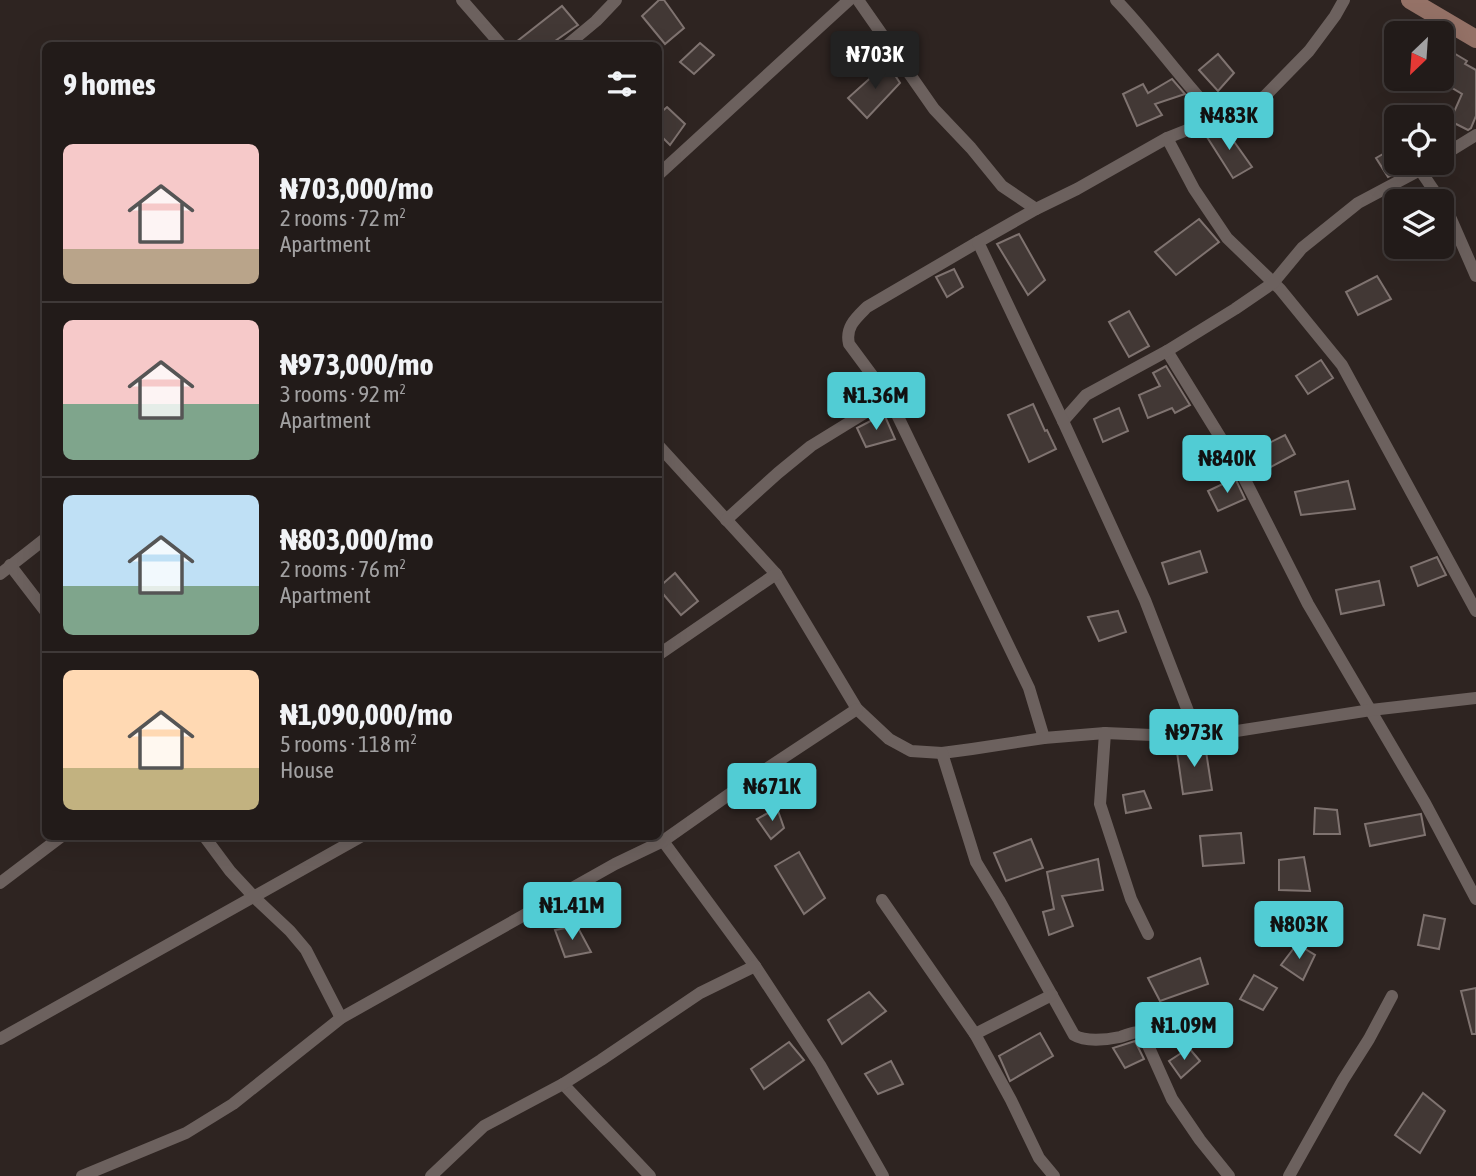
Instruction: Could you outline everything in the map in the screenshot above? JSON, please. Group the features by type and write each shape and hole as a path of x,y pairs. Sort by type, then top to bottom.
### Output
{"street":[{"path":"462,0 499,42"},
{"path":"571,42 596,22 616,0"},
{"path":"662,171 849,0"},
{"path":"858,0 934,109 1002,186 1036,209"},
{"path":"1116,0 1217,117"},
{"path":"1044,738 1030,688 889,398 849,344 849,329 854,319 867,307 1036,209 1167,138 1240,109 1265,96 1309,51 1344,0"},
{"path":"1410,0 1476,39"},
{"path":"1454,149 1476,135"},
{"path":"1167,138 1194,189 1227,238 1273,283 1342,365 1476,611"},
{"path":"1063,421 1086,395 1167,351 1273,283 1302,248 1349,210 1408,175"},
{"path":"1454,226 1476,276"},
{"path":"978,242 1145,600 1198,737"},
{"path":"1167,351 1238,466 1308,604 1425,803 1476,899"},
{"path":"726,520 811,446 889,398"},
{"path":"662,449 776,573 857,709 889,739 911,751 972,750 1044,738 1105,733 1198,737 1371,710 1476,698"},
{"path":"42,541 5,570 42,608"},
{"path":"662,652 776,573"},
{"path":"82,1176 186,1133 233,1104 341,1018 615,864 663,841 857,709"},
{"path":"1105,733 1100,804 1131,899 1148,934"},
{"path":"942,752 976,862 1074,1035 1083,1040 1142,1032 1172,1099 1228,1176"},
{"path":"0,883 57,840"},
{"path":"207,840 255,898 306,950 341,1018"},
{"path":"0,1039 355,840"},
{"path":"663,841 755,966 820,1065 883,1176"},
{"path":"883,900 975,1034 1039,1158 1054,1176"},
{"path":"430,1176 484,1126 563,1084 700,993 755,966"},
{"path":"975,1034 1052,995"},
{"path":"1289,1176 1392,996"},
{"path":"563,1084 650,1176"}],"building":[{"path":"659,0 664,0 684,28 665,44 642,16"},
{"path":"562,6 578,25 554,42 516,42"},
{"path":"700,43 714,55 694,74 680,62"},
{"path":"1454,53 1476,70 1476,116 1468,130 1454,123 1454,112 1462,94 1454,89"},
{"path":"1218,54 1234,73 1218,91 1199,70"},
{"path":"887,63 900,83 867,118 848,98"},
{"path":"1172,79 1185,94 1155,104 1162,115 1137,126 1123,94 1143,84 1148,93"},
{"path":"667,107 685,124 670,145 662,137 662,111"},
{"path":"1223,126 1252,167 1233,178 1207,137"},
{"path":"1384,153 1384,171 1376,158"},
{"path":"1199,219 1219,242 1176,275 1155,252"},
{"path":"1019,234 1045,280 1028,295 997,244"},
{"path":"954,269 963,287 947,297 936,277"},
{"path":"1377,276 1391,299 1358,315 1346,292"},
{"path":"1129,311 1149,346 1129,357 1109,322"},
{"path":"1321,360 1333,378 1308,394 1296,376"},
{"path":"1166,366 1190,405 1175,413 1172,408 1148,418 1139,395 1160,386 1153,373"},
{"path":"1033,404 1056,449 1029,462 1008,415"},
{"path":"1119,408 1128,431 1103,442 1094,419"},
{"path":"884,414 895,439 866,447 857,428"},
{"path":"1285,435 1295,454 1267,469 1257,449"},
{"path":"1235,478 1245,499 1218,511 1208,491"},
{"path":"1348,481 1355,509 1301,515 1295,492"},
{"path":"1200,551 1207,572 1169,584 1162,563"},
{"path":"1437,557 1446,575 1418,586 1411,567"},
{"path":"675,573 698,601 681,615 662,593 662,584"},
{"path":"1379,581 1384,605 1341,614 1336,590"},
{"path":"1118,611 1126,632 1099,641 1088,617"},
{"path":"1176,745 1205,745 1212,790 1183,794"},
{"path":"1144,791 1151,808 1126,813 1123,795"},
{"path":"777,808 784,828 771,839 757,819"},
{"path":"1315,808 1337,810 1340,834 1314,834"},
{"path":"1421,814 1425,835 1370,846 1365,824"},
{"path":"1241,833 1244,863 1203,866 1200,836"},
{"path":"1031,839 1043,868 1006,881 994,853"},
{"path":"799,852 825,898 804,914 775,866"},
{"path":"1304,857 1310,891 1279,890 1279,860"},
{"path":"1098,859 1103,890 1062,896 1073,926 1049,935 1043,912 1054,909 1047,872"},
{"path":"1424,915 1445,919 1439,949 1418,945"},
{"path":"577,926 591,952 565,957 555,930"},
{"path":"1297,944 1315,955 1303,980 1281,965"},
{"path":"1200,958 1208,984 1160,1001 1148,978"},
{"path":"1254,975 1277,988 1263,1010 1240,999"},
{"path":"1476,988 1476,1034 1472,1034 1461,991"},
{"path":"869,992 886,1011 842,1044 828,1020"},
{"path":"1040,1033 1053,1056 1010,1081 999,1056"},
{"path":"1135,1041 1144,1059 1125,1068 1113,1048"},
{"path":"789,1042 804,1060 764,1089 751,1069"},
{"path":"1189,1048 1200,1061 1181,1078 1169,1061"},
{"path":"891,1061 903,1084 878,1094 865,1074"},
{"path":"1423,1093 1445,1111 1420,1153 1395,1135"}]}
